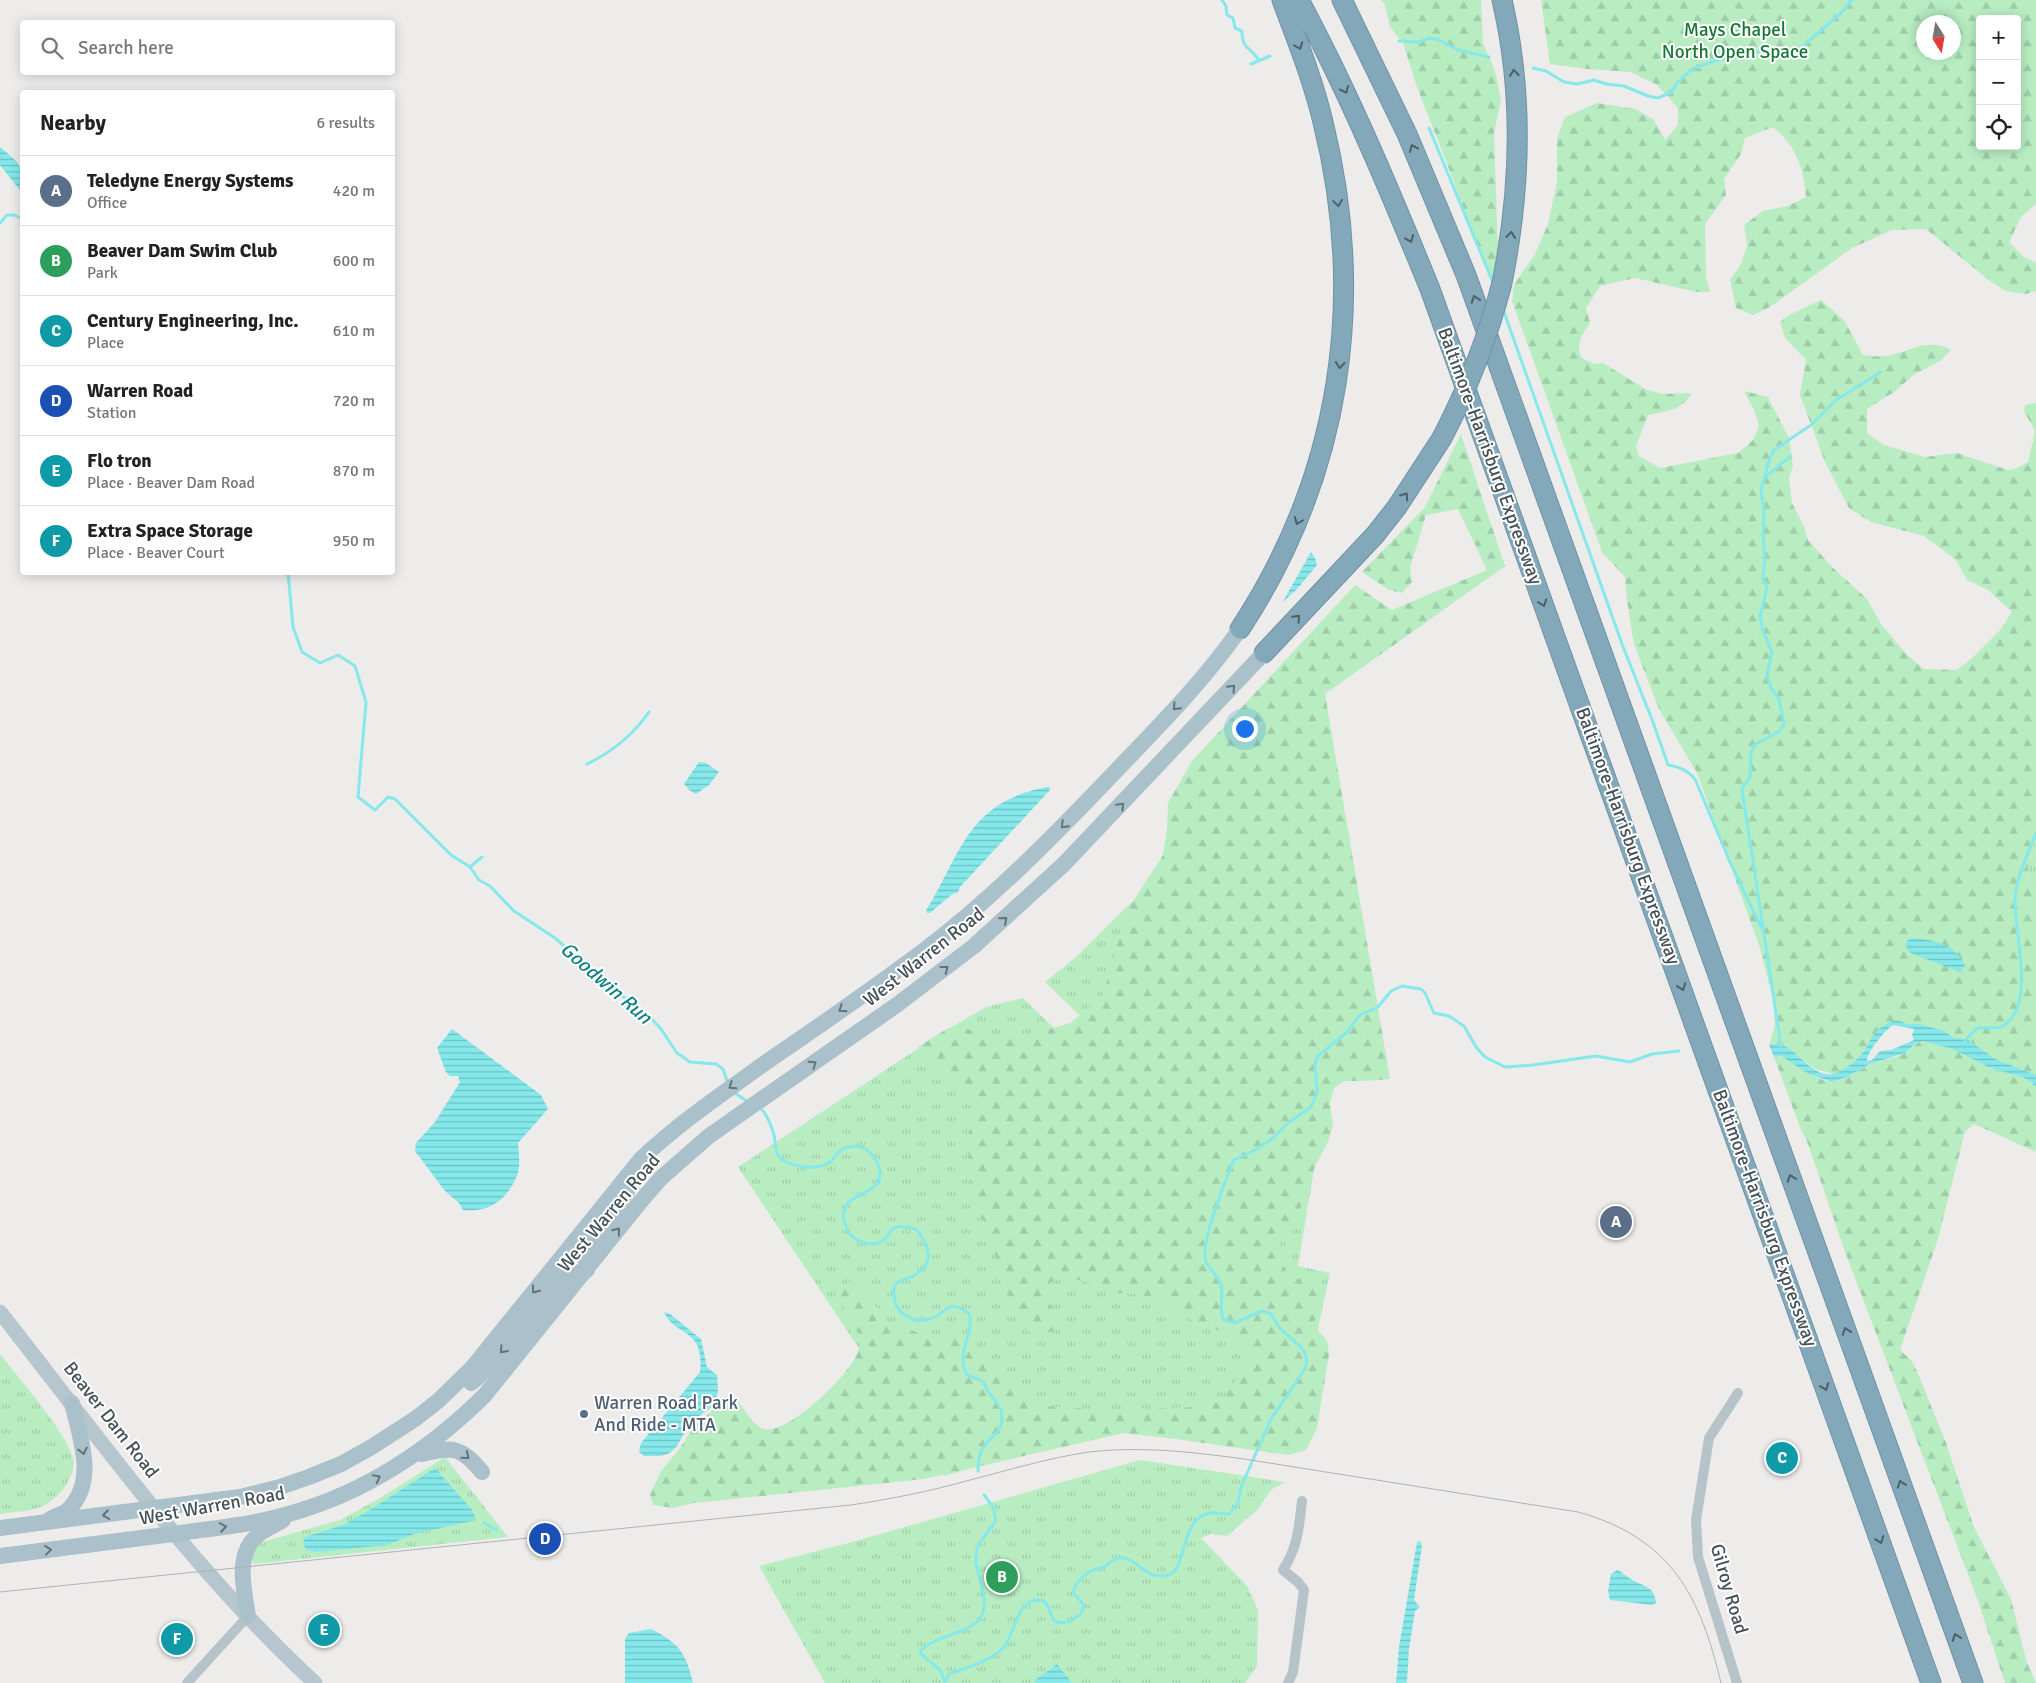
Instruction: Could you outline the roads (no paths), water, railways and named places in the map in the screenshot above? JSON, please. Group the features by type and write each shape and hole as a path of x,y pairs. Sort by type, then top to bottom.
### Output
{"highway":[{"path":"1240,629 1276,569 1296,527 1310,489 1332,412 1343,334 1344,257 1331,160 1314,90 1282,0"},
{"name":"Baltimore-Harrisburg Expressway","path":"1299,0 1341,81 1365,133 1430,289 1932,1683"},
{"name":"Baltimore-Harrisburg Expressway","path":"1342,0 1407,134 1466,275 1973,1683"},
{"path":"1264,654 1375,535 1412,486 1442,438 1466,390 1481,353 1502,283 1510,244 1515,203 1518,139 1514,68 1502,0"}],"main road":[{"name":"West Warren Road","path":"0,1528 240,1497 280,1488 341,1464 415,1419 438,1401 472,1368 641,1159 671,1131 713,1099 914,958 952,929 997,890 1076,812 1185,698 1223,654 1240,629"},
{"name":"West Warren Road","path":"0,1556 248,1523 292,1514 354,1490 412,1457 458,1421 484,1396 587,1270 641,1200 661,1178 688,1153 735,1118 933,979 1015,910 1094,834 1264,654"},
{"path":"415,1419 477,1378 512,1340 557,1283 569,1275 587,1270 585,1253 590,1242 644,1171 695,1113"},
{"name":"Beaver Dam Road","path":"0,1312 175,1533 248,1616 315,1683"},
{"path":"39,1524 67,1511 77,1498 83,1484 85,1458 72,1404"},
{"path":"412,1457 443,1449 458,1450 470,1458 482,1472"},
{"path":"248,1616 242,1567 249,1545 258,1535 292,1514"}],"street":[{"name":"Gilroy Road","path":"1737,1683 1698,1557 1696,1520 1709,1438 1738,1393"},
{"path":"1288,1683 1293,1672 1304,1590 1298,1582 1283,1570 1295,1549 1302,1501"},
{"path":"187,1683 248,1616"}],"water":[{"path":"0,147 20,166 20,190 0,165"},
{"path":"1311,552 1317,565 1297,589 1282,603"},
{"path":"699,762 706,763 719,772 709,785 696,794 684,784"},
{"path":"1047,787 1050,790 960,887 958,892 951,895 930,913 927,913 926,911 959,849 983,817 1000,804 1021,794"},
{"path":"1910,938 1935,941 1950,948 1956,952 1965,966 1960,972 1913,954 1907,950 1906,943"},
{"path":"1894,1021 1920,1024 1945,1031 1953,1038 1967,1039 1995,1059 2036,1075 2036,1087 2022,1077 1990,1068 1953,1049 1922,1041 1915,1044 1905,1053 1870,1064 1847,1077 1832,1082 1809,1074 1781,1056 1774,1057 1769,1045 1785,1046 1815,1070 1823,1074 1832,1074 1855,1061 1864,1052 1871,1038 1878,1030","holes":["1893,1025 1914,1029 1912,1035 1914,1040 1891,1050 1880,1051 1872,1060 1867,1061 1870,1052 1877,1042"]},
{"path":"452,1029 541,1095 548,1109 518,1143 519,1170 512,1186 495,1204 480,1210 463,1210 459,1203 445,1191 415,1151 416,1143 435,1122 460,1082 458,1076 450,1076 446,1072 437,1048"},
{"path":"664,1312 670,1314 701,1339 707,1367 717,1375 718,1392 714,1405 690,1423 677,1446 670,1453 661,1456 644,1456 639,1452 641,1443 700,1372 698,1347 694,1340 675,1326"},
{"path":"435,1468 472,1510 475,1517 472,1521 414,1534 387,1545 317,1552 306,1550 303,1543 305,1537 343,1525"},
{"path":"1420,1541 1422,1546 1414,1600 1420,1607 1415,1611 1409,1649 1407,1681 1406,1683 1396,1683 1399,1647 1417,1542"},
{"path":"1617,1570 1650,1589 1653,1592 1656,1603 1652,1605 1610,1600 1608,1591 1611,1574"},
{"path":"651,1629 675,1644 680,1650 684,1656 693,1683 625,1683 625,1639 629,1633"},
{"path":"1057,1664 1072,1683 1036,1683 1034,1681"}],"waterway":[{"path":"1222,0 1226,6 1227,15 1233,18 1235,28 1242,31 1243,42 1259,61"},
{"path":"1533,68 1546,71 1564,82 1577,84 1594,80 1606,84 1624,86 1658,98 1672,92 1676,84 1692,69 1714,61 1756,51 1768,53 1802,47 1842,12 1852,0"},
{"path":"1399,41 1419,42 1430,38 1439,40 1458,50 1489,57"},
{"path":"1251,64 1270,56"},
{"path":"1429,128 1494,285"},
{"name":"Goodwin Run","path":"0,223 7,215 14,215 20,218"},
{"path":"1503,309 1622,644 1668,765 1683,769 1695,779 1730,862 1761,927"},
{"path":"1781,1046 1742,789 1750,777 1751,754 1754,745 1780,731 1784,724 1779,699 1771,688 1767,675 1772,653 1763,631 1760,617 1767,587 1763,579 1765,557 1763,535 1764,509 1761,490 1774,450 1811,425 1836,400 1881,372"},
{"path":"1764,478 1791,456"},
{"name":"Goodwin Run","path":"288,575 293,627 302,652 320,663 338,655 355,666 366,702 358,797 375,810 388,797 395,799 451,855 470,867 479,880 490,886 514,911 555,938 614,990 647,1014 661,1029 677,1053 690,1062 716,1064 723,1069 728,1084"},
{"path":"587,764 621,742 649,712"},
{"path":"1965,1041 1976,1029 2003,1026 2013,1016 2019,1003 2021,970 2015,894 2019,876 2036,833"},
{"path":"470,867 482,857"},
{"path":"945,1683 949,1674 985,1660 1004,1647 1021,1612 1032,1601 1040,1600 1045,1602 1054,1621 1061,1623 1068,1622 1081,1614 1084,1605 1073,1592 1080,1579 1093,1570 1104,1567 1121,1558 1130,1560 1153,1575 1168,1575 1179,1564 1188,1533 1193,1524 1200,1517 1210,1513 1229,1514 1238,1503 1241,1487 1271,1419 1305,1369 1306,1358 1299,1345 1281,1329 1271,1314 1262,1311 1234,1323 1223,1319 1221,1285 1206,1262 1206,1242 1220,1196 1234,1160 1272,1139 1288,1123 1311,1107 1317,1093 1315,1064 1318,1056 1346,1033 1360,1015 1378,1007 1391,991 1402,986 1421,989 1425,993 1434,1013 1449,1016 1464,1026 1476,1047 1485,1057 1505,1067 1596,1056 1630,1062 1652,1054 1679,1051"},
{"name":"Goodwin Run","path":"732,1091 748,1102"},
{"name":"Goodwin Run","path":"760,1108 767,1116 772,1128 777,1155 789,1163 810,1167 822,1166 831,1161 841,1150 857,1146 865,1149 875,1158 880,1174 879,1181 875,1186 849,1202 843,1215 846,1227 852,1236 868,1244 879,1243 893,1229 899,1226 916,1229 921,1235 927,1247 928,1259 922,1270 895,1285 894,1300 901,1312 917,1321 933,1318 953,1306 969,1314 970,1327 963,1356 965,1371 966,1374 984,1383 1000,1407 1002,1415 1002,1424 996,1434 981,1450 978,1471"},
{"name":"Goodwin Run","path":"945,1683 941,1671 920,1653 925,1647 969,1627 981,1617 984,1601 977,1565 977,1549 996,1520 993,1507 984,1495"},
{"path":"484,1523 496,1530"}],"tram line":[{"path":"0,1592 851,1505 926,1491 1089,1452 1108,1450 1166,1451 1244,1459 1578,1512 1610,1523 1637,1537 1659,1554 1676,1574 1691,1597 1703,1623 1713,1651 1721,1683"}],"place":[{"name":"Teledyne Energy Systems","path":"1616,1222"},
{"name":"Warren Road Park And Ride - MTA","path":"584,1414"},
{"name":"Century Engineering, Inc.","path":"1782,1458"},
{"name":"Warren Road","path":"545,1539"},
{"name":"Beaver Dam Swim Club","path":"1002,1577"},
{"name":"Flo tron","path":"324,1630"},
{"name":"Extra Space Storage","path":"177,1639"}],"park label":[{"name":"Mays Chapel North Open Space","path":"1735,41"}]}
